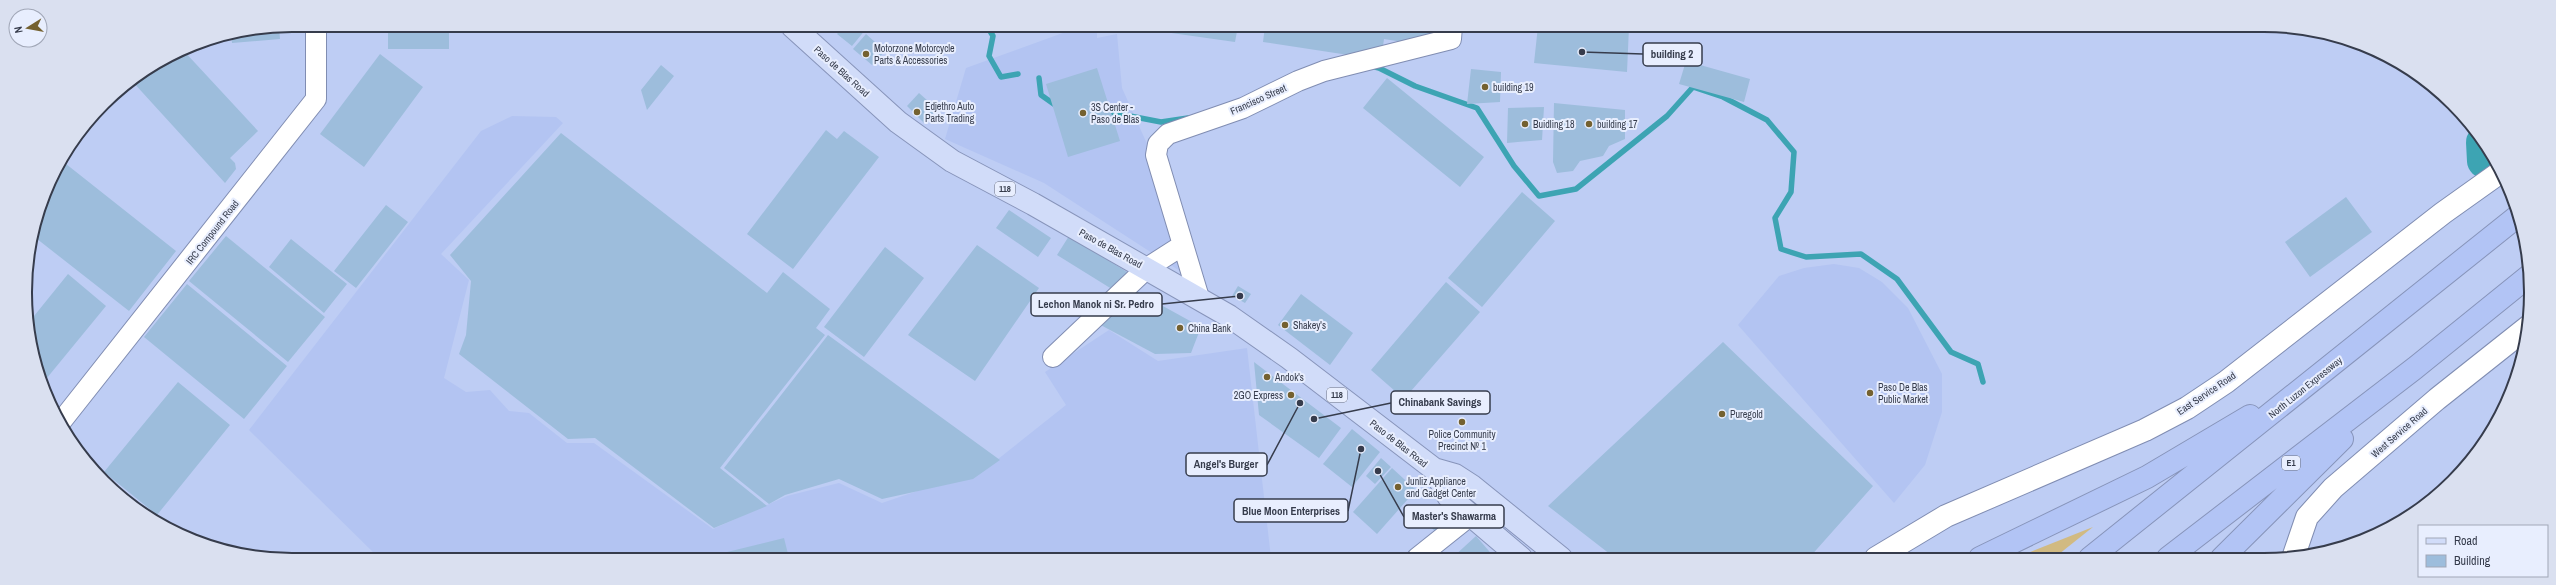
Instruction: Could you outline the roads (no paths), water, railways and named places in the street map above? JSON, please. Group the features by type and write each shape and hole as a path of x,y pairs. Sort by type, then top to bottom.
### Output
{"highway":[{"name":"North Luzon Expressway","path":"2096,553 2513,220"},
{"name":"E1","path":"2174,553 2415,368 2523,280"},
{"path":"2227,553 2415,368"},
{"path":"1990,553 2147,477 2324,372"}],"main road":[{"name":"Paso de Blas Road","path":"799,32 898,122 952,161 1199,298 1289,358 1434,469 1455,475 1472,486 1555,553"},
{"name":"East Service Road","path":"1884,553 1946,516 2145,430 2187,408 2226,382 2437,218 2496,175"},
{"name":"West Service Road","path":"2295,551 2307,517 2333,488 2436,399 2521,332"},
{"name":"Paso de Blas Road","path":"1434,469 1448,496 1515,553"}],"street":[{"name":"IRC Compound Road","path":"64,418 316,99 316,32"},
{"name":"Francisco Street","path":"1199,298 1156,155 1158,144 1168,134 1243,108 1298,81 1324,71 1451,39 1452,32"},
{"path":"1053,357 1147,268 1183,245"},
{"path":"1423,553 1471,515"}],"waterway":[{"path":"991,32 993,36 989,56 1001,77 1018,74"},
{"path":"1371,66 1379,68 1415,86 1477,108 1514,166 1539,196 1576,189 1667,116 1693,87 1723,97 1767,120 1794,152 1791,192 1775,218 1781,249 1806,257 1861,254 1897,279 1951,352 1978,364 1983,382"},
{"path":"1039,78 1041,95 1058,107"},
{"path":"1104,111 1161,122 1188,118"},
{"path":"2484,154 2484,161"}],"place":[{"name":"building 2","path":"1582,52"},
{"name":"Motorzone Motorcycle Parts & Accessories","path":"866,54"},
{"name":"building 19","path":"1485,87"},
{"name":"Edjethro Auto Parts Trading","path":"917,112"},
{"name":"3S Center - Paso de Blas","path":"1083,113"},
{"name":"Buidling 18","path":"1525,124"},
{"name":"building 17","path":"1589,124"},
{"name":"Lechon Manok ni Sr. Pedro","path":"1240,296"},
{"name":"Shakey's","path":"1285,325"},
{"name":"China Bank","path":"1180,328"},
{"name":"Andok's","path":"1267,377"},
{"name":"Paso De Blas Public Market","path":"1870,393"},
{"name":"2GO Express","path":"1291,395"},
{"name":"Angel's Burger","path":"1300,403"},
{"name":"Puregold","path":"1722,414"},
{"name":"Chinabank Savings","path":"1314,419"},
{"name":"Police Community Precinct № 1","path":"1462,422"},
{"name":"Blue Moon Enterprises","path":"1361,449"},
{"name":"Master's Shawarma","path":"1378,471"},
{"name":"Junliz Appliance and Gadget Center","path":"1398,487"}]}
